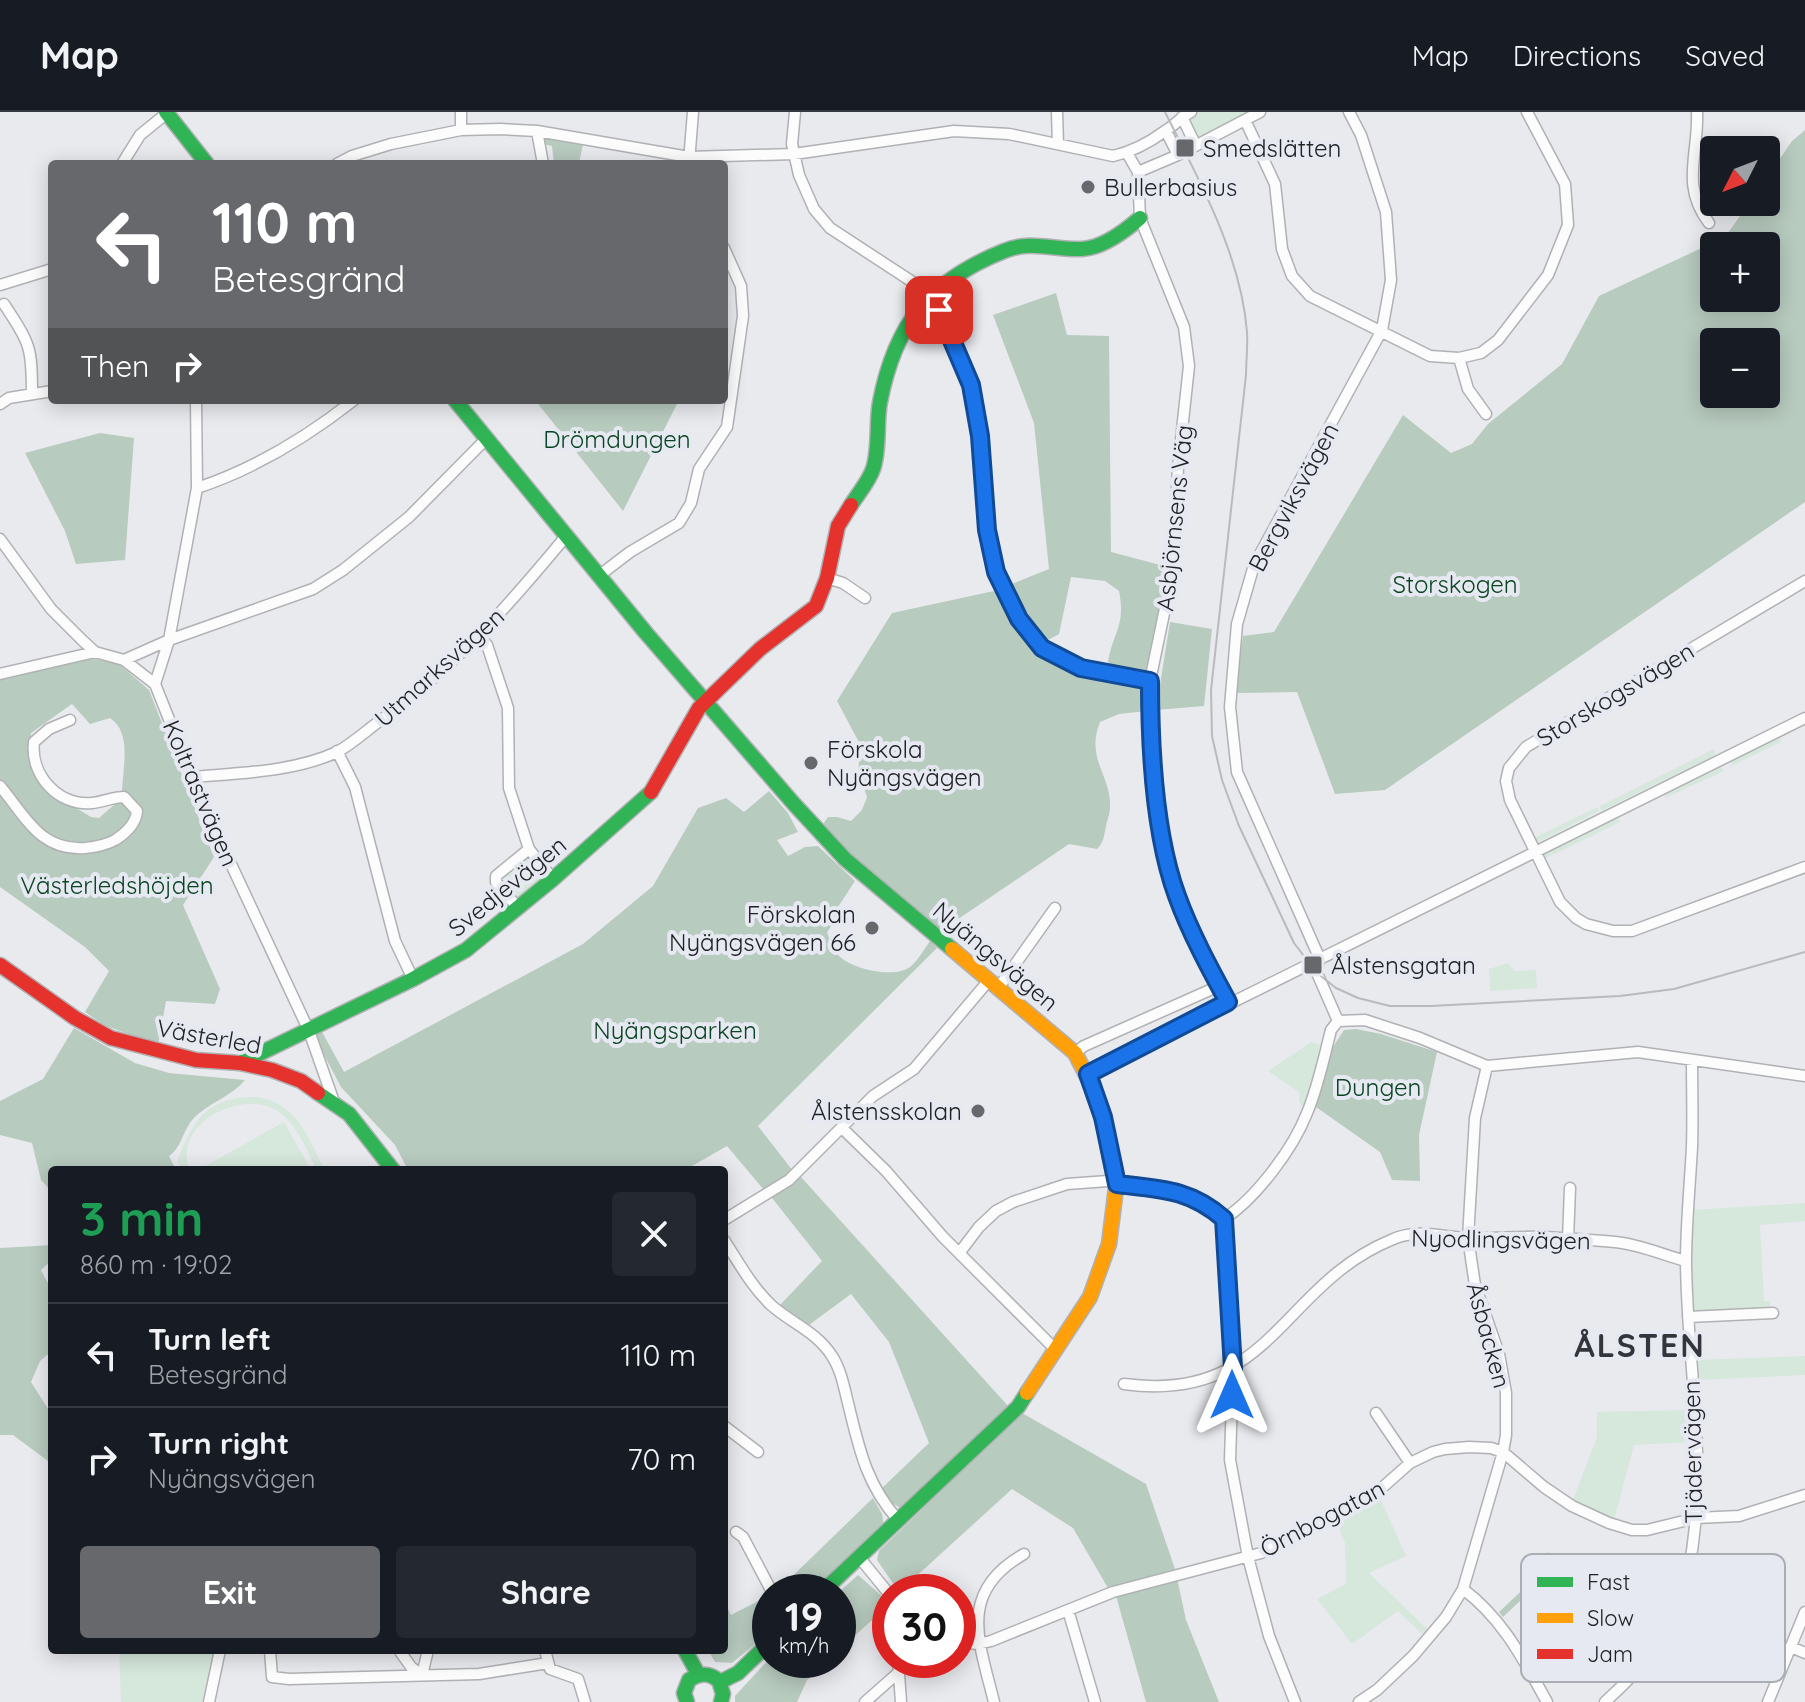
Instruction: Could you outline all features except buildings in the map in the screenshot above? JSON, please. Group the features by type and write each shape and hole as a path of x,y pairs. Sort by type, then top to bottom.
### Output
{"street":[{"path":"461,112 461,130"},
{"path":"689,160 693,112"},
{"path":"795,112 792,144 799,175 814,209 830,228 931,294 971,385 980,436 987,530 996,572 1019,619 1042,648 1081,668 1150,681"},
{"path":"1057,112 1058,144"},
{"path":"1127,153 1138,172 1260,112"},
{"name":"Bergviksvägen","path":"1338,1021 1317,973 1319,957 1237,772 1230,707 1237,624 1254,565 1382,330 1391,280 1386,212 1361,135 1349,112"},
{"path":"1245,120 1275,184 1282,249 1292,276 1310,296 1430,356 1459,358 1481,353 1498,340 1548,275 1568,225 1565,184 1527,112"},
{"path":"1697,112 1693,190 1698,208 1709,223"},
{"path":"124,160 140,135 167,113 204,160"},
{"path":"344,160 391,144 461,130 537,131 689,160 794,154 954,131 1009,134 1113,156 1127,153 1166,131 1186,114 1195,144"},
{"path":"537,131 542,160"},
{"path":"1166,131 1178,155"},
{"name":"Asbjörnsens Väg","path":"1138,172 1140,218 1184,327 1189,366 1178,467 1173,570 1150,681 1150,729 1163,836 1177,895 1228,1002"},
{"name":"Svedjevägen","path":"240,1063 466,950 553,879 652,791 699,708 760,649 816,606 827,578 838,526 873,469 880,404 892,353 902,331 931,294 974,265 1007,249 1037,245 1085,249 1120,235 1140,218"},
{"path":"600,575 630,552 679,523 691,503 699,469 727,427 743,316 741,286 728,257"},
{"path":"0,285 48,270"},
{"path":"4,304 32,353 32,394"},
{"path":"1459,358 1468,389 1486,414"},
{"path":"0,404 9,398 48,392"},
{"path":"0,674 95,652 124,660 155,684 169,640 197,488 196,404"},
{"path":"197,488 252,465 291,444 348,404"},
{"name":"Nyängsvägen","path":"458,404 705,703 845,859 1075,1053 1088,1074 1103,1117 1117,1184 1111,1231 1096,1283 1018,1407 841,1574"},
{"path":"124,660 169,640 313,589 409,517 487,438"},
{"name":"Utmarksvägen","path":"193,777 257,771 299,763 337,751 408,701 480,637 567,535"},
{"path":"0,539 51,609 95,652"},
{"path":"827,578 843,583 865,598"},
{"name":"Storskogsvägen","path":"1805,581 1519,753 1509,768 1507,792 1534,852 1566,910 1586,924 1613,931 1632,931 1805,867"},
{"path":"480,637 487,645 508,708 509,788 529,849 553,879"},
{"name":"Koltrastvägen","path":"155,684 193,777 309,1031 334,1102"},
{"path":"1088,1074 1805,718"},
{"path":"0,786 41,836 66,849 103,845 130,828 137,811 124,797 92,803 76,801 64,798 46,785 33,751 34,742 49,729 70,720"},
{"path":"337,751 355,787 395,941 413,979"},
{"path":"518,908 496,882 496,876 529,849"},
{"path":"728,1218 789,1180 873,1096 914,1069 994,983 1055,908"},
{"name":"Västerled","path":"0,965 75,1018 111,1038 196,1060 240,1063 272,1070 301,1081 349,1114 390,1166"},
{"path":"1075,1053 1084,1046 1219,986"},
{"path":"1224,1219 1249,1198 1299,1130 1308,1112 1331,1030 1338,1021 1365,1020 1420,1038 1487,1066 1638,1052 1805,1076"},
{"name":"Tjädervägen","path":"1690,1554 1696,1518 1697,1476 1686,1261 1692,1142 1692,1061"},
{"name":"Åsbacken","path":"1359,1702 1377,1690 1413,1656 1446,1617 1463,1589 1503,1452 1506,1393 1499,1354 1475,1285 1468,1238 1475,1118 1487,1066"},
{"path":"842,1128 886,1171 943,1237 1056,1350"},
{"path":"960,1252 996,1211 1067,1184 1108,1181 1185,1194 1207,1204 1224,1219 1233,1368 1230,1460 1248,1557 1269,1636 1295,1702"},
{"path":"1568,1240 1570,1188"},
{"name":"Nyodlingsvägen","path":"1124,1384 1173,1387 1213,1377 1233,1368 1271,1339 1333,1273 1371,1249 1410,1234 1619,1242 1686,1261"},
{"path":"728,1246 756,1289 773,1307 806,1329 832,1356 841,1375 864,1467 885,1505 898,1520"},
{"path":"1688,1317 1773,1313"},
{"path":"1376,1413 1410,1463"},
{"path":"728,1429 758,1452"},
{"name":"Örnbogatan","path":"978,1644 1113,1592 1261,1553 1375,1494 1410,1463 1433,1452 1469,1447 1503,1452"},
{"path":"1503,1452 1572,1506 1632,1530 1647,1530 1696,1518 1739,1516 1805,1495"},
{"path":"736,1532 743,1537 763,1574"},
{"path":"994,1702 978,1644 980,1604 999,1571 1024,1554"},
{"path":"859,1557 873,1574"},
{"path":"1463,1589 1484,1605 1502,1625 1521,1658"},
{"path":"1068,1610 1095,1702"},
{"path":"1785,1661 1805,1612"},
{"path":"1791,1647 1805,1653"},
{"path":"209,1702 219,1654"},
{"path":"270,1654 272,1677 479,1674 548,1663"},
{"path":"402,1654 422,1675"},
{"path":"422,1675 427,1654"},
{"path":"546,1654 550,1669 578,1679 585,1702"},
{"path":"687,1654 698,1674"},
{"path":"720,1682 738,1673 752,1659"},
{"path":"684,1701 685,1686 689,1680 698,1674 710,1674 720,1682 724,1693 721,1702"},
{"path":"865,1702 892,1678"},
{"path":"899,1678 901,1702"},
{"path":"1535,1682 1547,1702"},
{"name":"Tjädervägen","path":"1605,1702 1625,1682"},
{"path":"1768,1702 1776,1682"}],"green space":[{"path":"1199,112 1249,112 1197,139 1187,118"},
{"name":"Storskogen","path":"1805,130 1805,502 1385,790 1335,794 1297,692 1235,693 1243,636 1274,632 1403,415 1451,453 1472,444 1488,424 1562,364 1599,296 1700,249 1700,312 1780,312 1780,232 1729,232 1740,216 1780,216 1780,159 1792,141"},
{"path":"544,137 583,144 580,160 554,160 552,146 543,144"},
{"path":"1056,293 1067,335 1109,336 1111,552 1168,567 1147,675 1118,670 1108,662 1120,621 1121,603 1119,591 1105,581 1071,577 1059,634 1048,640 1009,585 1049,569 1034,423 993,315"},
{"name":"Drömdungen","path":"538,404 677,404 623,511"},
{"path":"100,433 134,438 125,560 76,564 65,531 25,453"},
{"path":"994,591 1040,650 1082,675 1148,689 1147,711 1119,714 1100,722 1096,735 1097,757 1110,797 1110,808 1103,839 1097,849 1069,844 942,930 840,847 821,827 828,817 851,821 862,810 867,797 858,771 861,746 837,701 892,613"},
{"path":"1170,622 1212,629 1204,706 1156,710"},
{"name":"Västerledshöjden","path":"95,659 119,664 149,690 214,857 183,905 220,989 215,1004 166,1001 158,1045 104,1025 85,1012 109,971 85,947 0,887 0,677 69,661","holes":["72,704 90,724 110,718 117,725 124,743 122,798 99,818 91,817 51,793 31,756 31,733"]},
{"path":"1780,738 1781,742 1731,766 1732,761"},
{"path":"1714,749 1715,755 1601,811 1600,806"},
{"path":"1721,767 1724,771 1665,798 1665,795"},
{"name":"Nyängsparken","path":"769,791 788,813 798,832 777,840 788,856 805,847 818,846 855,881 836,910 833,924 827,932 833,947 844,960 873,971 903,971 910,967 930,941 937,948 758,1126 793,1171 764,1190 727,1146 692,1166 406,1166 395,1145 341,1087 313,1034 321,1030 344,1072 583,944 653,886 698,808 726,798 744,812"},
{"path":"1598,807 1599,811 1538,842 1532,839"},
{"path":"1618,818 1620,822 1542,860 1544,854"},
{"path":"529,855 545,877 518,901 499,881 499,877"},
{"path":"1508,963 1514,971 1536,970 1537,988 1490,991 1489,969"},
{"path":"74,1028 135,1063 169,1073 245,1080 193,1119 169,1156 174,1166 48,1166 48,1188 41,1180 32,1143 0,1135 0,1101 43,1079"},
{"name":"Dungen","path":"1356,1029 1437,1052 1419,1135 1420,1181 1392,1180 1380,1152 1316,1107 1331,1050 1344,1030"},
{"path":"1311,1042 1320,1045 1305,1108 1299,1102 1300,1093 1268,1071"},
{"path":"258,1097 283,1107 300,1124 323,1166 315,1166 302,1139 280,1113 265,1106 248,1104 214,1114 200,1125 191,1138 187,1153 189,1166 180,1166 177,1161 190,1133 205,1112 215,1105"},
{"path":"284,1122 309,1166 205,1166"},
{"path":"801,1177 1008,1406 901,1508 889,1502 881,1489 929,1443 889,1342 851,1294 809,1325 780,1305 822,1261 772,1198"},
{"path":"1805,1203 1805,1221 1760,1225 1764,1301 1770,1301 1771,1314 1694,1317 1691,1210"},
{"path":"48,1245 48,1264 41,1270 48,1283 48,1354 40,1361 31,1382 48,1409 48,1461 13,1435 0,1435 0,1248"},
{"path":"1805,1356 1805,1375 1697,1380 1696,1360"},
{"path":"1689,1410 1690,1442 1634,1445 1614,1520 1573,1500 1597,1437 1597,1412"},
{"path":"1022,1413 1146,1484 1175,1569 1108,1588 1073,1528 1012,1489 919,1574 887,1574 877,1560 879,1551"},
{"path":"1379,1496 1406,1556 1369,1573 1428,1630 1424,1636 1398,1611 1352,1644 1317,1599 1346,1584 1345,1543 1336,1520"},
{"path":"873,1498 882,1514 884,1527 834,1574 795,1574"},
{"path":"858,1575 872,1587 872,1621 856,1635"},
{"path":"1177,1578 1186,1620 1219,1702 1146,1702 1116,1596"},
{"path":"1521,1591 1521,1600 1503,1617 1499,1612"},
{"path":"752,1604 752,1647 732,1663 715,1662 710,1654 728,1654 728,1609 731,1615"},
{"path":"119,1654 215,1654 202,1702 121,1702"},
{"path":"752,1678 809,1678 797,1702 735,1702 735,1696"}],"tram line":[{"path":"1165,112 1227,246 1243,303 1247,332 1246,375 1211,690 1212,736 1222,780 1239,826 1294,943 1317,973 1336,988 1358,998 1390,1006 1620,996 1674,989 1805,952"}],"traffic: fast":[{"path":"166,112 204,160"},
{"path":"851,505 873,469 880,402 895,350 906,328 936,291 955,276 1004,251 1023,246 1090,248 1113,238 1140,218"},
{"path":"458,404 646,633 794,804 845,859 952,949"},
{"path":"240,1063 466,950 553,879 651,792"},
{"path":"318,1093 349,1114 390,1166"},
{"path":"841,1574 1018,1407 1027,1393"},
{"path":"687,1654 698,1674"},
{"path":"720,1682 738,1673 752,1659"},
{"path":"687,1702 684,1693 689,1680 704,1674 719,1681 723,1694 721,1702"}],"traffic: slow":[{"path":"952,949 1075,1053 1093,1088 1116,1188 1109,1244 1090,1297 1027,1393"}],"traffic: jam":[{"path":"651,792 699,708 760,649 816,606 827,578 838,526 851,505"},
{"path":"0,965 75,1018 111,1038 196,1060 240,1063 272,1070 301,1081 318,1093"}],"place":[{"name":"Smedslätten","path":"1185,148"},
{"name":"Bullerbasius","path":"1088,187"},
{"name":"Förskola Nyängsvägen","path":"811,763"},
{"name":"Förskolan Nyängsvägen 66","path":"872,928"},
{"name":"Ålstensgatan","path":"1313,965"},
{"name":"Ålstensskolan","path":"978,1111"}],"district":[{"name":"ÅLSTEN","path":"1640,1345"}],"route":[{"path":"939,310 971,385 980,436 987,530 996,572 1019,619 1042,648 1081,668 1150,681 1155,781 1163,836 1177,895 1228,1002 1088,1074 1103,1117 1117,1184 1185,1194 1207,1204 1224,1219 1232,1395"}]}
